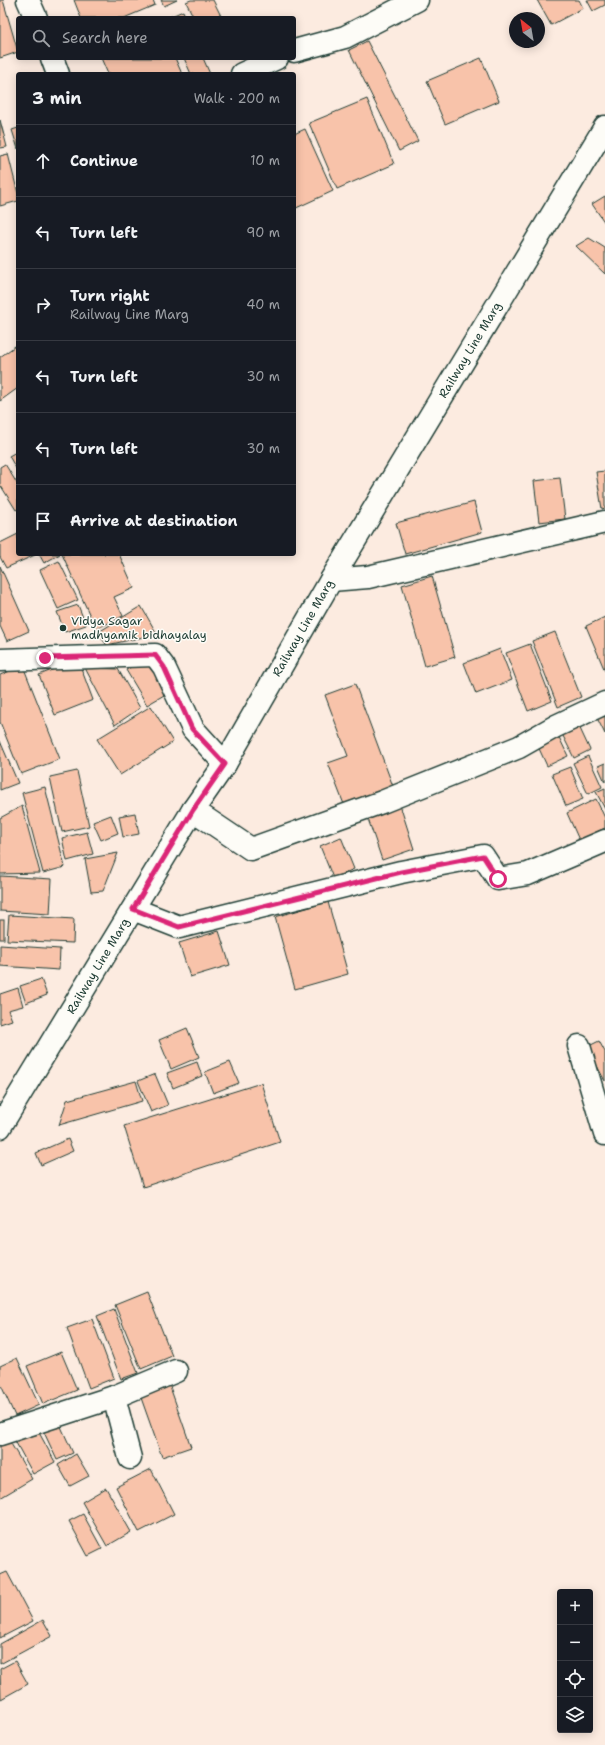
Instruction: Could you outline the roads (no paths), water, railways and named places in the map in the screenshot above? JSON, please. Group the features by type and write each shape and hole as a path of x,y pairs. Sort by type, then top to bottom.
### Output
{"street":[{"path":"28,0 35,16"},
{"path":"296,50 344,37 417,0"},
{"path":"53,60 57,72"},
{"path":"246,72 273,60"},
{"name":"Railway Line Marg","path":"0,1127 193,810 225,764 331,580 605,127"},
{"path":"331,580 368,576 605,522"},
{"path":"0,660 155,655 164,667 192,729 225,764"},
{"path":"193,810 250,849 382,802 519,747 556,726 605,703"},
{"path":"133,909 179,927 401,872 483,856 498,879 528,874 605,841"},
{"path":"578,1046 605,1134"},
{"path":"0,1434 114,1397 176,1371"},
{"path":"114,1397 130,1458"}],"place":[{"name":"Vidya Sagar madhyamik bidhayalay","path":"63,628"}]}
